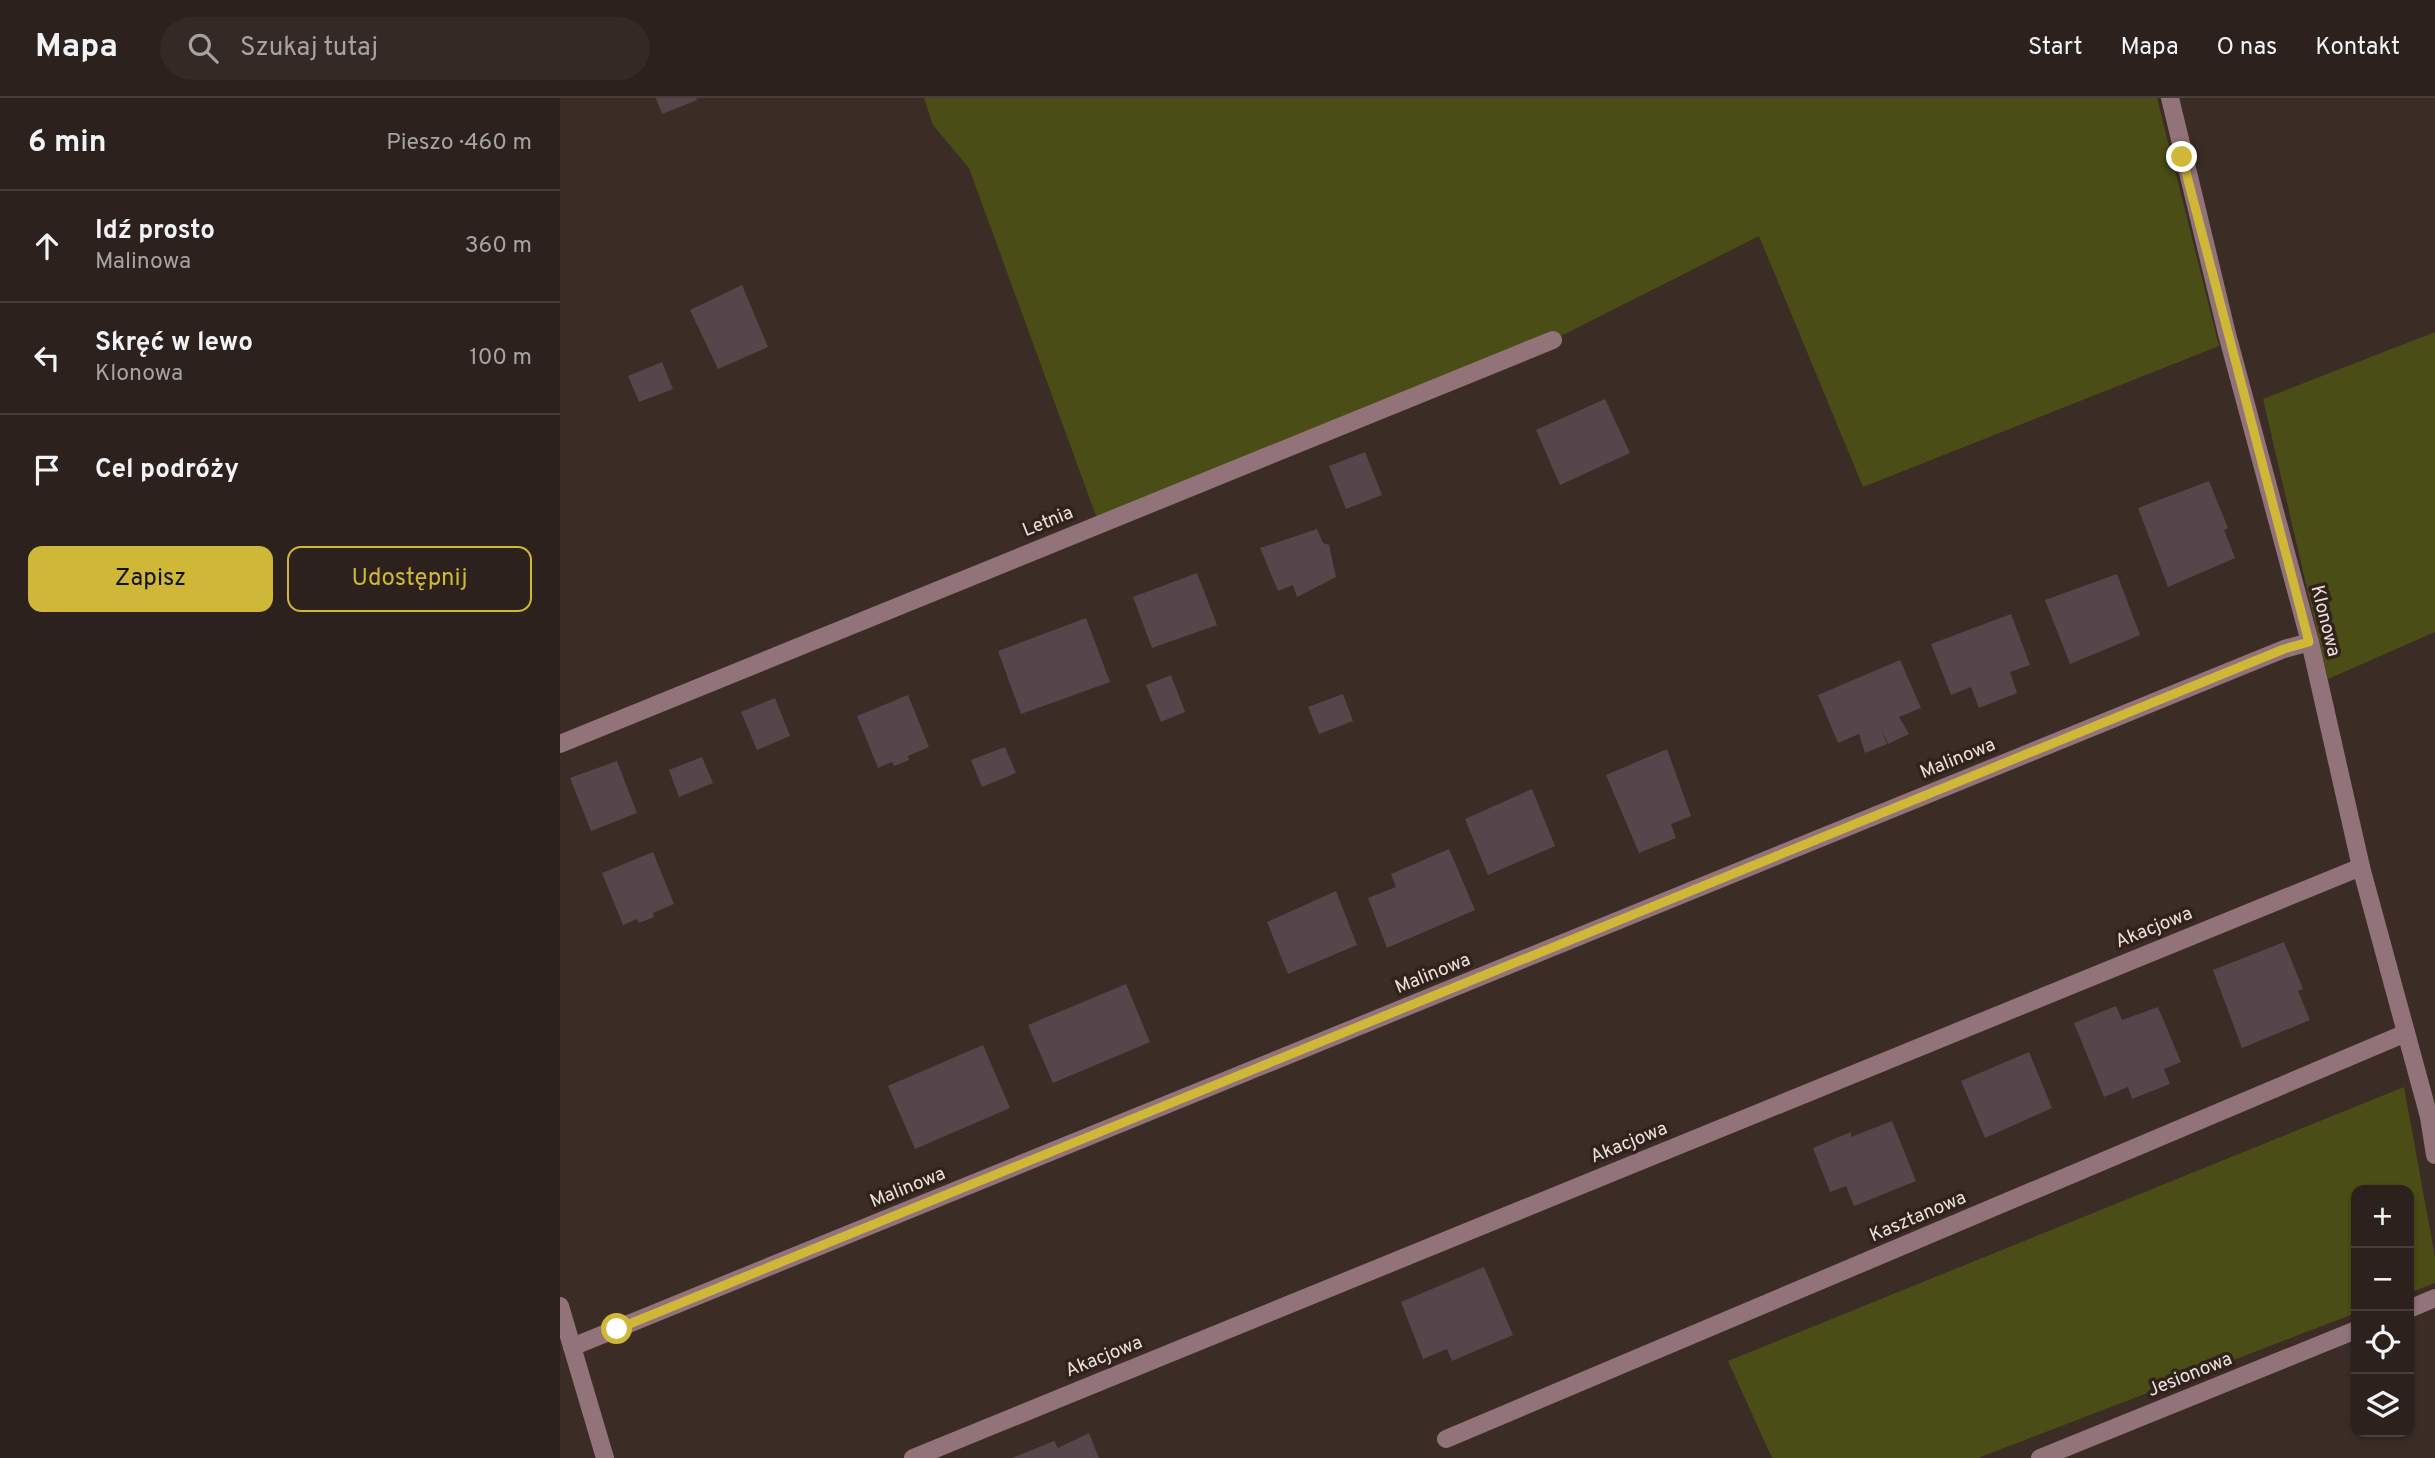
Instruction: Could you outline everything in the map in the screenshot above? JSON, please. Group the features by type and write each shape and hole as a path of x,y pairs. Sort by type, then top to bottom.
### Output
{"street":[{"name":"Klonowa","path":"2169,98 2224,322 2309,642 2361,867 2429,1117 2435,1155"},
{"name":"Letnia","path":"560,744 1553,340"},
{"name":"Malinowa","path":"572,1347 2271,654 2309,642"},
{"name":"Akacjowa","path":"913,1458 2361,867"},
{"name":"Kasztanowa","path":"1446,1439 2406,1033"},
{"path":"2414,1307 2435,1298"},
{"path":"560,1306 605,1458"},
{"name":"Jesionowa","path":"2040,1458 2351,1332"}],"shaded area":[{"path":"924,98 2157,98 2219,346 1863,487 1759,236 1553,340 1099,524 969,168 933,125"},
{"path":"2435,332 2435,632 2328,679 2263,399"},
{"path":"2404,1087 2435,1257 2435,1283 2414,1291 2414,1185 2351,1185 2351,1315 1978,1458 1772,1458 1728,1361"}],"building":[{"path":"656,98 696,98 697,100 662,114"},
{"path":"742,285 768,347 718,369 690,310"},
{"path":"662,362 673,389 639,402 628,376"},
{"path":"1605,399 1630,453 1560,485 1536,430"},
{"path":"1365,452 1382,495 1346,509 1329,466"},
{"path":"2209,481 2228,528 2224,530 2235,558 2168,587 2138,508"},
{"path":"1317,529 1323,543 1329,545 1336,577 1297,597 1293,585 1278,591 1260,548"},
{"path":"1197,573 1217,625 1152,648 1133,597"},
{"path":"2117,574 2140,635 2070,664 2045,600"},
{"path":"2011,614 2030,665 2010,672 2017,693 1979,708 1971,687 1951,695 1931,644"},
{"path":"1086,618 1110,682 1021,714 998,651"},
{"path":"1900,660 1921,708 1899,717 1909,734 1888,744 1880,726 1887,744 1865,753 1859,734 1838,743 1818,695"},
{"path":"1171,675 1185,712 1161,722 1146,685"},
{"path":"1343,694 1353,721 1319,734 1308,707"},
{"path":"908,695 929,747 908,756 909,760 894,766 892,762 878,768 857,716"},
{"path":"775,698 790,736 757,750 741,712"},
{"path":"1005,747 1016,773 982,787 971,760"},
{"path":"1667,749 1691,816 1671,824 1676,838 1639,853 1606,775"},
{"path":"702,757 713,783 679,797 669,770"},
{"path":"617,761 637,813 591,831 570,778"},
{"path":"1532,789 1555,846 1488,875 1465,819"},
{"path":"1449,849 1475,910 1387,948 1368,898 1396,887 1391,874"},
{"path":"653,852 674,904 653,913 654,917 639,923 637,919 623,925 602,873"},
{"path":"1336,891 1357,945 1288,974 1267,922"},
{"path":"2284,942 2303,989 2298,991 2310,1020 2242,1048 2213,970"},
{"path":"1126,984 1150,1042 1053,1083 1028,1025"},
{"path":"2116,1006 2122,1020 2158,1007 2181,1062 2164,1069 2170,1084 2132,1099 2128,1087 2104,1097 2074,1023"},
{"path":"983,1045 1010,1108 915,1149 888,1086"},
{"path":"2029,1052 2052,1108 1985,1138 1961,1081"},
{"path":"1892,1121 1916,1181 1854,1206 1846,1186 1830,1192 1813,1148 1851,1132 1851,1137"},
{"path":"1484,1267 1513,1335 1452,1361 1447,1349 1423,1359 1401,1302"},
{"path":"1089,1433 1099,1458 1012,1458 1054,1441 1058,1448"}],"route":[{"path":"617,1329 2284,649 2309,642 2182,157"}]}
